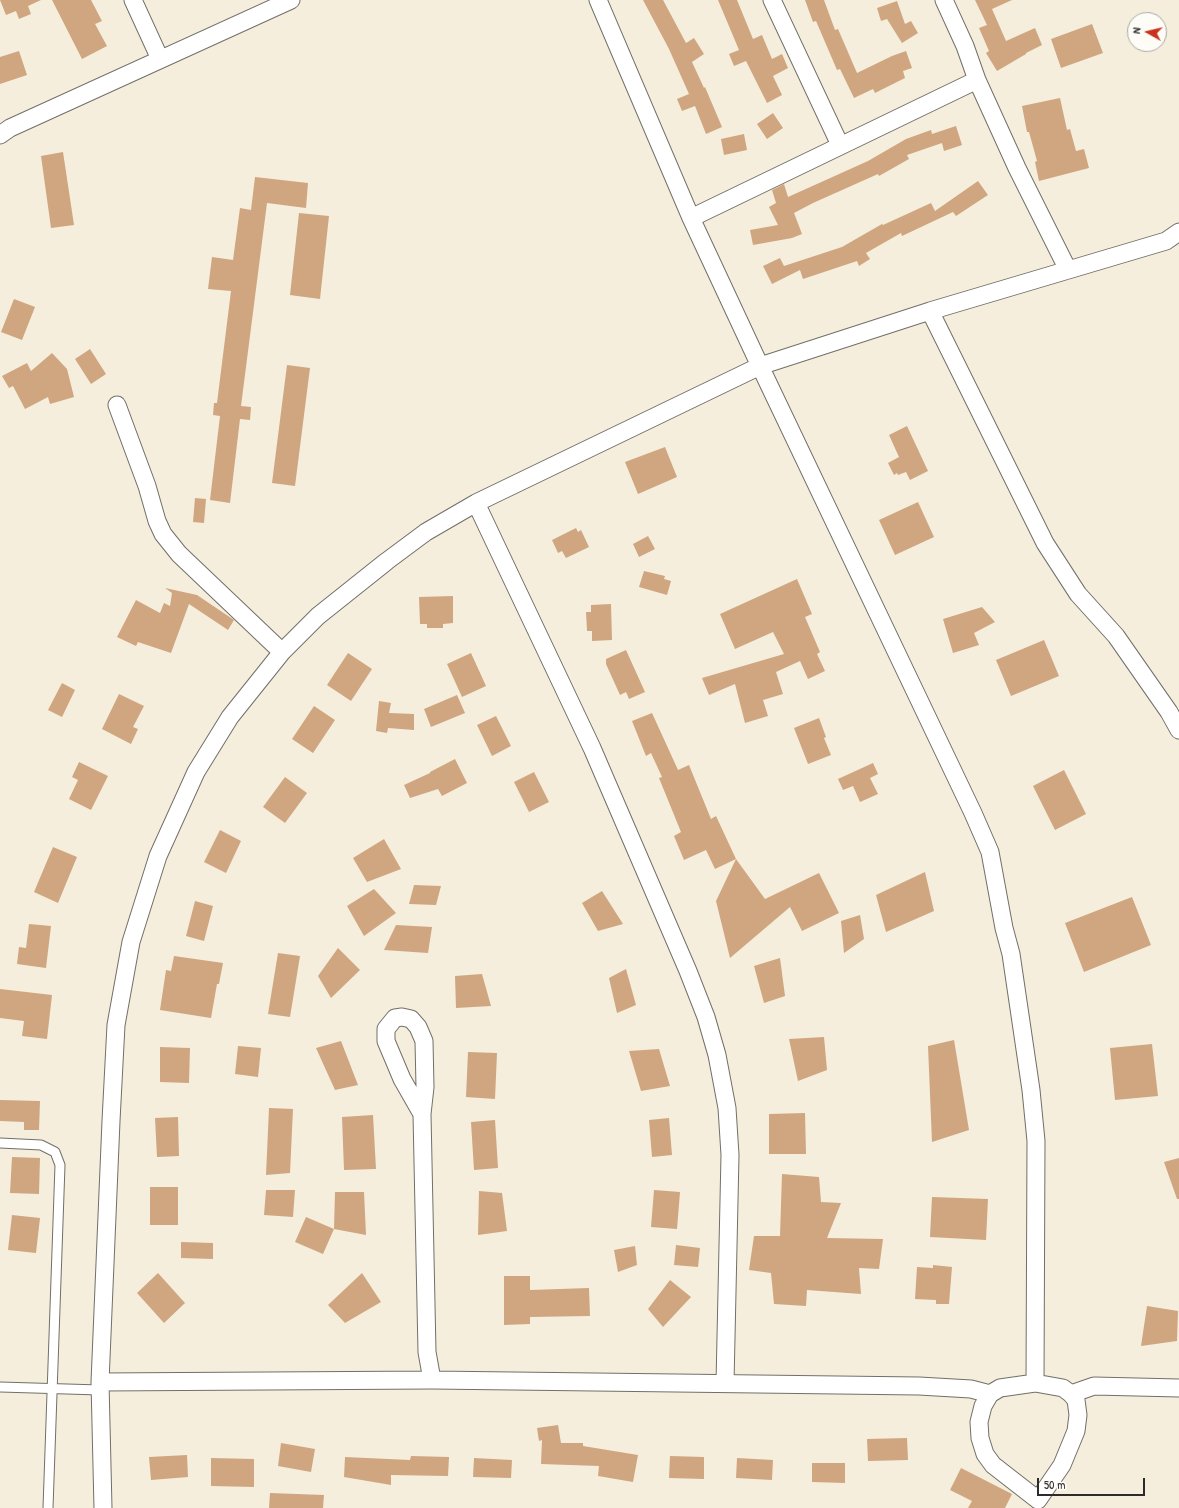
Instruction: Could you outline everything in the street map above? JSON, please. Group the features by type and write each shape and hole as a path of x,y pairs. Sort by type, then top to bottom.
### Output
{"street":[{"path":"133,0 160,59"},
{"path":"0,135 10,128 291,0"},
{"path":"598,0 691,218 973,813 990,852 1004,928 1011,954 1031,1090 1036,1141 1035,1383"},
{"path":"772,0 840,145"},
{"path":"944,0 965,46 977,80 1017,168 1068,270"},
{"path":"691,218 977,80"},
{"path":"103,1508 100,1386 116,1026 131,942 158,856 196,772 230,717 282,652 318,616 426,532 476,503 760,366 930,311 1166,241 1179,232"},
{"path":"930,311 1045,543 1078,594 1116,636 1169,712 1179,730"},
{"path":"117,405 147,486 157,521 163,534 178,554 282,652"},
{"path":"476,503 592,748 688,971 706,1017 715,1049 727,1108 730,1155 725,1383"},
{"path":"422,1114 402,1079 386,1041 386,1029 395,1018 402,1017 411,1019 418,1027 424,1041 425,1087 422,1114 427,1352 432,1380"},
{"path":"100,1386 432,1380 919,1386 971,1389 990,1394"},
{"path":"1035,1383 1063,1388 1072,1394 1076,1400 1078,1415 1076,1431 1062,1464 1038,1504 993,1465 985,1454 980,1438 979,1422 983,1406 990,1394 1000,1388 1035,1383"},
{"path":"1072,1394 1094,1386 1179,1388"}],"lane":[{"path":"0,1144 41,1146 55,1152 60,1165 48,1508"},
{"path":"0,1387 52,1389 100,1386"}],"building":[{"path":"0,0 41,0 28,6 31,14 19,19 16,11 6,15"},
{"path":"52,0 91,0 102,21 95,24 107,46 82,59"},
{"path":"643,0 663,0 686,43 694,38 704,54 692,62 704,88 705,87 722,127 706,134 695,106 682,111 677,99 689,94 669,49"},
{"path":"718,0 737,0 753,39 762,35 772,59 782,54 788,68 773,76 782,95 767,103 746,61 734,66 729,54 739,50"},
{"path":"805,0 824,0 835,30 838,29 857,73 906,51 912,68 903,71 905,78 875,93 873,89 854,98 840,69 837,70 816,21 813,22"},
{"path":"975,0 1012,0 992,9 1006,41 1035,28 1042,45 997,71 986,53 989,51 979,28 987,25"},
{"path":"897,1 905,24 911,21 918,33 902,43 887,19 881,21 877,8"},
{"path":"1092,24 1103,53 1061,68 1051,39"},
{"path":"19,51 27,75 0,84 0,57"},
{"path":"1060,98 1067,130 1070,129 1076,151 1084,149 1089,168 1039,181 1035,162 1037,161 1029,132 1027,132 1022,106"},
{"path":"773,113 783,128 767,139 757,124"},
{"path":"956,126 962,145 944,151 942,143 907,155 909,159 879,176 878,174 794,213 802,234 792,238 753,245 750,230 778,225 769,207 776,203 772,190 784,184 788,197 868,161 906,139 931,130 932,134"},
{"path":"744,134 747,150 724,155 721,139"},
{"path":"63,152 74,225 51,228 41,156"},
{"path":"255,177 308,183 306,208 267,203 241,406 251,407 250,420 240,419 230,503 210,500 220,416 213,415 214,403 217,403 231,291 208,289 212,257 233,260 240,208 251,210"},
{"path":"978,181 988,195 956,216 953,212 902,236 901,233 866,253 870,259 859,266 857,261 803,279 800,270 772,284 763,266 780,258 784,266 842,247 882,224 883,225 931,203 935,211"},
{"path":"299,213 329,216 320,299 290,295"},
{"path":"14,299 35,307 22,340 1,332"},
{"path":"90,349 106,374 91,384 75,359"},
{"path":"52,353 67,369 74,397 50,404 48,397 25,409 13,386 9,388 2,376 27,363 31,371"},
{"path":"287,365 310,368 295,486 272,483"},
{"path":"907,426 928,471 910,480 906,472 898,475 897,473 894,475 888,463 899,457 889,435"},
{"path":"665,447 677,477 638,494 625,462"},
{"path":"195,498 206,499 204,523 193,522"},
{"path":"918,502 934,537 895,555 879,520"},
{"path":"576,528 578,532 581,530 589,547 566,558 562,551 558,553 552,540"},
{"path":"648,536 655,549 639,557 633,544"},
{"path":"644,571 665,576 664,579 671,581 667,595 639,587"},
{"path":"797,579 812,614 805,617 820,652 817,654 825,671 808,679 800,661 776,672 783,694 763,700 768,716 745,723 735,684 709,695 702,678 784,654 773,632 735,649 720,614"},
{"path":"165,588 197,595 234,620 228,630 189,604 171,653 138,642 136,646 117,637 136,600 160,613 164,603 170,606 172,593"},
{"path":"453,596 453,623 443,624 443,628 427,628 427,624 420,624 419,597"},
{"path":"611,604 612,640 592,641 592,631 587,631 586,612 591,612 591,605"},
{"path":"982,607 995,622 974,633 979,645 953,653 943,619"},
{"path":"1044,640 1059,676 1011,696 996,660"},
{"path":"626,650 645,692 629,699 626,692 620,695 606,664 606,659"},
{"path":"348,653 372,669 351,701 327,685"},
{"path":"471,653 486,686 462,697 447,664"},
{"path":"62,683 75,690 62,717 48,710"},
{"path":"119,694 144,706 133,727 138,729 131,744 102,729"},
{"path":"457,695 465,713 431,727 424,709"},
{"path":"379,701 391,703 389,713 414,714 414,730 388,728 387,733 376,731"},
{"path":"314,706 335,720 313,753 292,739"},
{"path":"652,713 678,770 689,765 711,819 716,816 736,859 715,869 706,850 684,860 674,836 681,832 659,778 662,777 651,753 646,756 632,721"},
{"path":"496,716 511,746 492,756 477,725"},
{"path":"819,718 826,737 824,738 831,755 808,764 794,728"},
{"path":"455,759 467,783 442,796 438,789 410,798 404,785"},
{"path":"79,762 108,776 91,810 69,799 78,780 72,777"},
{"path":"873,763 878,774 870,778 878,794 860,802 853,786 843,790 838,779"},
{"path":"1064,770 1086,814 1055,830 1033,786"},
{"path":"534,772 549,802 529,812 514,782"},
{"path":"285,777 307,793 285,823 263,807"},
{"path":"220,830 241,841 226,873 204,862"},
{"path":"384,839 401,869 367,882 353,858"},
{"path":"53,847 77,857 58,903 34,892"},
{"path":"736,859 765,899 819,873 839,913 802,931 790,907 730,958 716,901"},
{"path":"925,872 934,911 886,932 876,895"},
{"path":"414,885 441,886 436,905 409,904"},
{"path":"374,889 396,913 364,936 347,906"},
{"path":"602,891 623,924 598,931 582,903"},
{"path":"1132,897 1151,945 1084,972 1065,923"},
{"path":"195,901 213,906 204,941 186,936"},
{"path":"860,915 864,939 844,953 841,921"},
{"path":"29,924 51,926 46,968 17,964 19,947 26,948"},
{"path":"396,925 432,927 428,953 384,950"},
{"path":"338,948 360,970 331,998 318,976"},
{"path":"278,953 300,956 290,1017 268,1014"},
{"path":"174,956 223,963 219,984 217,984 211,1018 160,1010 166,970 171,971"},
{"path":"780,958 785,996 764,1003 754,966"},
{"path":"626,969 636,1005 617,1013 609,978"},
{"path":"482,974 491,1006 456,1008 455,976"},
{"path":"0,989 52,995 47,1039 22,1036 24,1021 0,1018"},
{"path":"824,1037 827,1070 798,1081 789,1039"},
{"path":"954,1040 969,1130 932,1142 928,1046"},
{"path":"341,1041 358,1085 335,1090 316,1048"},
{"path":"1152,1044 1158,1096 1115,1100 1110,1048"},
{"path":"238,1046 261,1048 258,1077 235,1074"},
{"path":"160,1047 190,1048 189,1083 160,1082"},
{"path":"659,1049 670,1086 641,1091 629,1051"},
{"path":"468,1052 497,1053 495,1099 466,1097"},
{"path":"0,1100 40,1101 39,1130 24,1130 24,1122 0,1121"},
{"path":"269,1108 293,1109 290,1173 266,1175"},
{"path":"805,1113 806,1154 769,1154 769,1114"},
{"path":"373,1115 376,1169 344,1170 342,1117"},
{"path":"178,1117 179,1156 157,1157 155,1118"},
{"path":"669,1118 672,1155 652,1157 649,1120"},
{"path":"495,1120 498,1168 474,1170 471,1122"},
{"path":"12,1157 40,1158 39,1194 10,1193"},
{"path":"1179,1158 1179,1199 1177,1199 1164,1162"},
{"path":"782,1174 819,1177 821,1202 841,1203 827,1238 883,1239 879,1269 859,1268 861,1294 807,1290 806,1306 774,1304 771,1273 749,1270 754,1236 780,1236"},
{"path":"150,1187 178,1187 178,1225 150,1225"},
{"path":"266,1190 295,1190 293,1217 264,1215"},
{"path":"654,1190 680,1192 677,1229 651,1227"},
{"path":"479,1191 502,1193 507,1231 478,1235"},
{"path":"335,1192 364,1192 366,1235 334,1229"},
{"path":"932,1197 988,1199 986,1240 930,1237"},
{"path":"12,1215 40,1218 36,1253 8,1250"},
{"path":"306,1217 334,1229 323,1254 295,1242"},
{"path":"181,1242 213,1243 213,1259 181,1258"},
{"path":"676,1245 700,1248 698,1267 674,1265"},
{"path":"635,1246 637,1265 618,1272 614,1250"},
{"path":"933,1265 952,1267 949,1304 936,1304 936,1300 915,1299 917,1267 933,1268"},
{"path":"158,1273 185,1303 164,1323 137,1293"},
{"path":"362,1273 381,1302 345,1323 328,1305"},
{"path":"504,1276 530,1276 530,1290 589,1288 590,1316 530,1317 530,1324 504,1325"},
{"path":"670,1280 691,1297 663,1327 648,1309"},
{"path":"1147,1306 1178,1311 1177,1341 1141,1346"},
{"path":"558,1425 561,1443 583,1443 583,1446 638,1455 633,1482 598,1476 599,1466 541,1464 542,1440 539,1441 537,1428"},
{"path":"907,1438 908,1460 868,1461 867,1439"},
{"path":"281,1443 315,1449 311,1472 278,1466"},
{"path":"187,1455 188,1477 151,1480 149,1457"},
{"path":"411,1456 449,1457 448,1476 391,1475 391,1485 344,1477 345,1457 410,1460"},
{"path":"670,1456 704,1457 704,1479 669,1478"},
{"path":"211,1458 254,1459 254,1487 211,1486"},
{"path":"474,1458 512,1460 511,1478 473,1477"},
{"path":"737,1458 773,1460 772,1480 736,1478"},
{"path":"812,1463 845,1463 845,1483 812,1482"},
{"path":"961,1468 1012,1494 1005,1508 968,1508 972,1501 950,1490"},
{"path":"270,1493 324,1495 323,1508 269,1508"}]}
